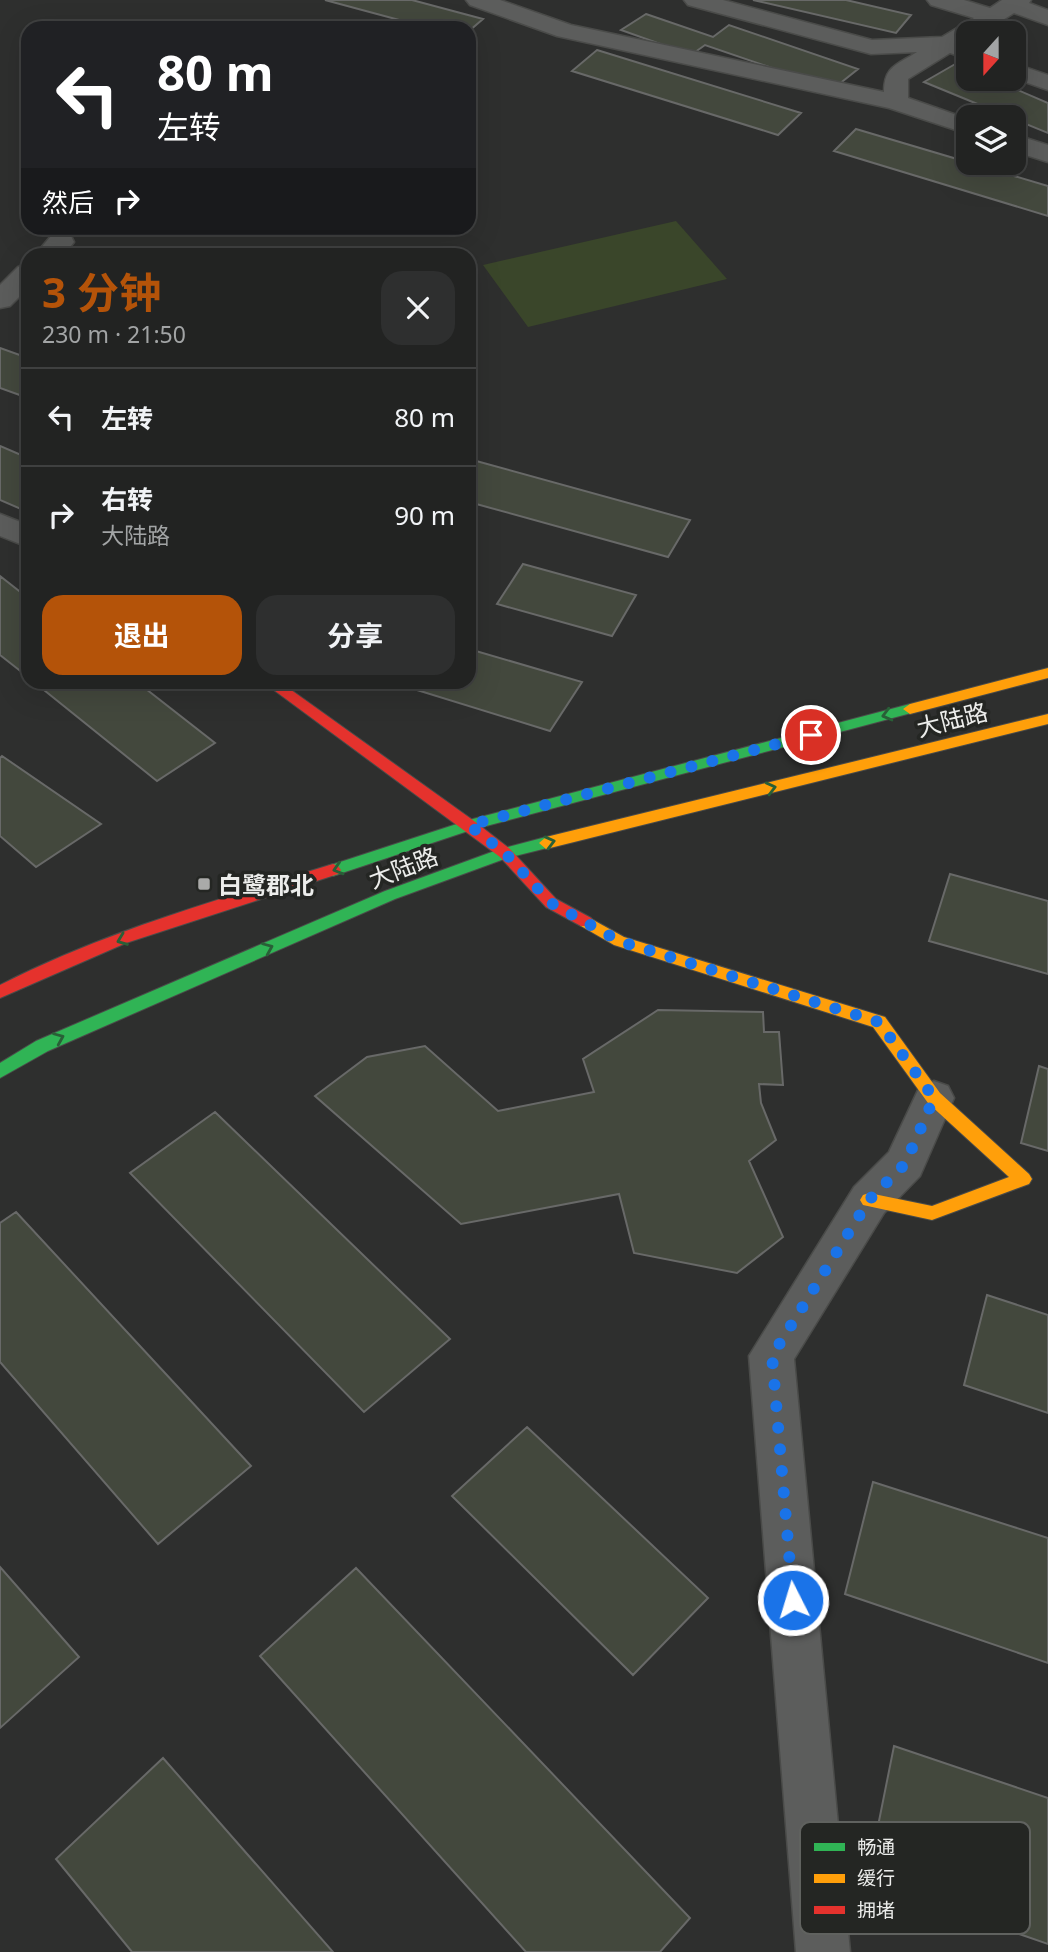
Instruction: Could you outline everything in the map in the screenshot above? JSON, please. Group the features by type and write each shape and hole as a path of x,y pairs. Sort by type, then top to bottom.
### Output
{"main road":[{"name":"大陆路","path":"0,992 29,975 211,907 375,858 469,825 1048,673"},
{"path":"280,689 505,853 551,903 619,941 879,1022 934,1098 1023,1179 932,1213 869,1200"},
{"name":"大陆路","path":"0,1071 42,1046 340,916 505,853 1048,719"}],"street":[{"path":"478,0 565,31 896,102 956,123"},
{"path":"696,0 871,47 956,48"},
{"path":"939,0 1008,7 1048,18"},
{"path":"991,21 1008,7"},
{"path":"896,102 896,76 956,49"},
{"path":"1026,75 1048,83"},
{"path":"1026,146 1048,154"},
{"path":"0,300 21,280"},
{"path":"0,524 21,534"},
{"path":"812,1822 772,1356 869,1200 905,1164 934,1098"},
{"path":"821,1934 823,1952"}],"green space":[{"path":"676,221 727,279 528,327 483,265"}],"building":[{"path":"325,0 412,0 483,19 476,25 476,21 403,21"},
{"path":"753,0 846,0 911,15 896,33"},
{"path":"646,14 713,37 729,25 858,69 833,89 705,45 691,55 621,30"},
{"path":"597,50 801,113 778,135 572,71"},
{"path":"956,64 956,91 1020,91 1048,103 1048,133 1026,124 1026,105 980,105 924,82"},
{"path":"856,129 956,159 956,175 1011,175 1048,186 1048,216 834,151"},
{"path":"0,348 21,356 21,396 0,388"},
{"path":"0,446 21,455 21,509 0,500"},
{"path":"476,461 690,520 668,557 476,504"},
{"path":"523,564 636,595 612,636 497,604"},
{"path":"0,576 21,592 21,672 0,655"},
{"path":"476,651 582,682 550,731 414,689 476,689"},
{"path":"43,689 146,689 215,743 157,781"},
{"path":"2,756 101,824 36,867 0,836"},
{"path":"950,874 1048,901 1048,974 929,941"},
{"path":"658,1010 763,1012 764,1032 779,1032 783,1085 759,1084 761,1103 776,1140 749,1161 783,1237 737,1273 634,1253 619,1194 461,1224 315,1096 367,1057 425,1046 498,1111 594,1092 583,1059"},
{"path":"1039,1066 1048,1069 1048,1151 1021,1143"},
{"path":"215,1112 450,1339 364,1412 130,1173"},
{"path":"16,1212 251,1466 158,1544 0,1362 0,1223"},
{"path":"987,1295 1048,1315 1048,1413 964,1385"},
{"path":"527,1427 708,1598 633,1675 452,1496"},
{"path":"873,1482 1048,1538 1048,1663 845,1594"},
{"path":"0,1567 79,1657 0,1728"},
{"path":"356,1568 690,1918 660,1952 526,1952 260,1656"},
{"path":"894,1746 1048,1798 1048,1944 1019,1934 1030,1934 1030,1822 879,1822"},
{"path":"163,1758 333,1952 132,1952 56,1859"}],"traffic: fast":[{"path":"333,870 469,825 910,709"},
{"path":"0,1071 42,1046 390,895 505,853 546,843"}],"traffic: slow":[{"path":"910,709 1048,673"},
{"path":"546,843 1048,719"},
{"path":"586,922 619,941 879,1022 934,1098 1023,1179 932,1213 869,1200"}],"traffic: jam":[{"path":"280,689 469,825 505,853 551,903 586,922"},
{"path":"0,992 120,939 333,870"}],"place":[{"name":"白鹭郡北","path":"204,884"}],"route":[{"path":"793,1600 772,1356 869,1200 905,1164 934,1098 879,1022 619,941 551,903 505,853 469,825 811,735"}]}
